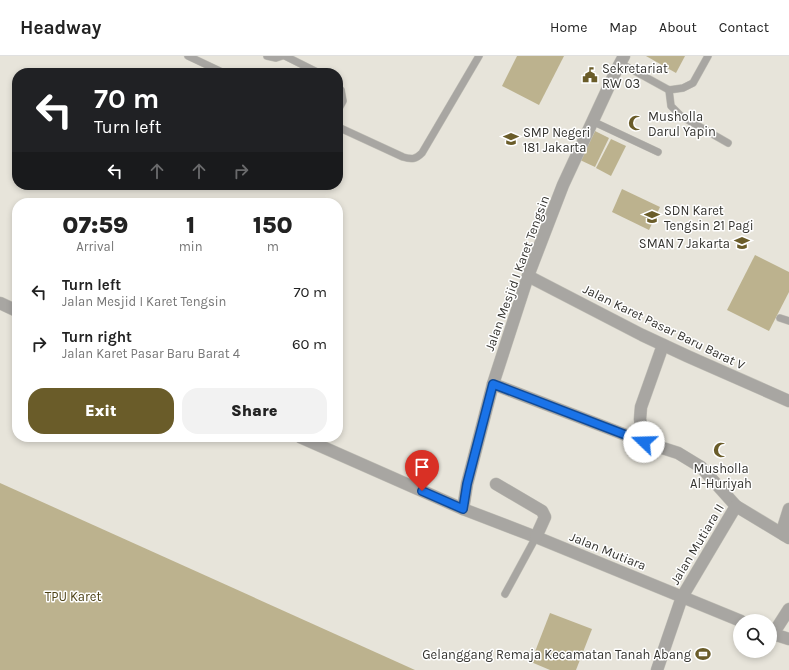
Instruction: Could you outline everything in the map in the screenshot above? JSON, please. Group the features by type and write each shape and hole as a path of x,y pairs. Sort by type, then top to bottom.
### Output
{"street":[{"name":"Jalan Mesjid I Karet Tengsin","path":"463,509 467,484 493,384 528,276 563,185 621,58"},
{"name":"Jalan Karet Pasar Baru Barat V","path":"528,276 663,345 789,401"},
{"path":"0,303 12,309"},
{"path":"644,442 640,419 641,407 663,345"},
{"path":"493,384 644,442 678,453 701,467 736,506 786,536"},
{"name":"Jalan Mutiara","path":"311,442 463,509 536,537 733,618"},
{"path":"496,484 542,511 545,517 536,537"},
{"name":"Jalan Mutiara II","path":"657,670 682,597 736,506"},
{"path":"786,536 785,520 789,509"},
{"path":"777,626 789,609"},
{"path":"777,635 789,639"}],"lane":[{"path":"188,56 213,68"},
{"path":"267,56 276,58 282,56"},
{"path":"285,56 309,68"},
{"path":"343,129 403,157 411,159 418,157 422,153 479,56"},
{"path":"621,58 669,90 683,88 693,83 708,56"},
{"path":"669,90 671,106 681,116 728,143"},
{"path":"592,122 658,152"},
{"path":"780,318 789,321"},
{"path":"505,594 536,537"}],"green space":[{"path":"517,56 564,56 539,105 502,86"},
{"path":"646,56 685,56 676,73"},
{"path":"595,131 609,138 595,167 580,160"},
{"path":"611,139 626,146 611,176 596,168"},
{"path":"622,189 660,207 649,230 612,212"},
{"path":"755,255 789,272 789,292 769,331 727,310"},
{"name":"TPU Karet","path":"0,483 415,670 0,670"},
{"path":"550,613 592,629 576,670 550,670 531,662"}],"place":[{"name":"Sekretariat RW 03","path":"590,75"},
{"name":"Musholla Darul Yapin","path":"636,123"},
{"name":"SMP Negeri 181 Jakarta","path":"511,139"},
{"name":"SDN Karet Tengsin 21 Pagi","path":"652,217"},
{"name":"SMAN 7 Jakarta","path":"742,243"},
{"name":"Musholla Al-Huriyah","path":"721,450"},
{"name":"Gelanggang Remaja Kecamatan Tanah Abang","path":"703,654"}],"route":[{"path":"422,491 463,509 467,484 493,384 644,442"}]}
